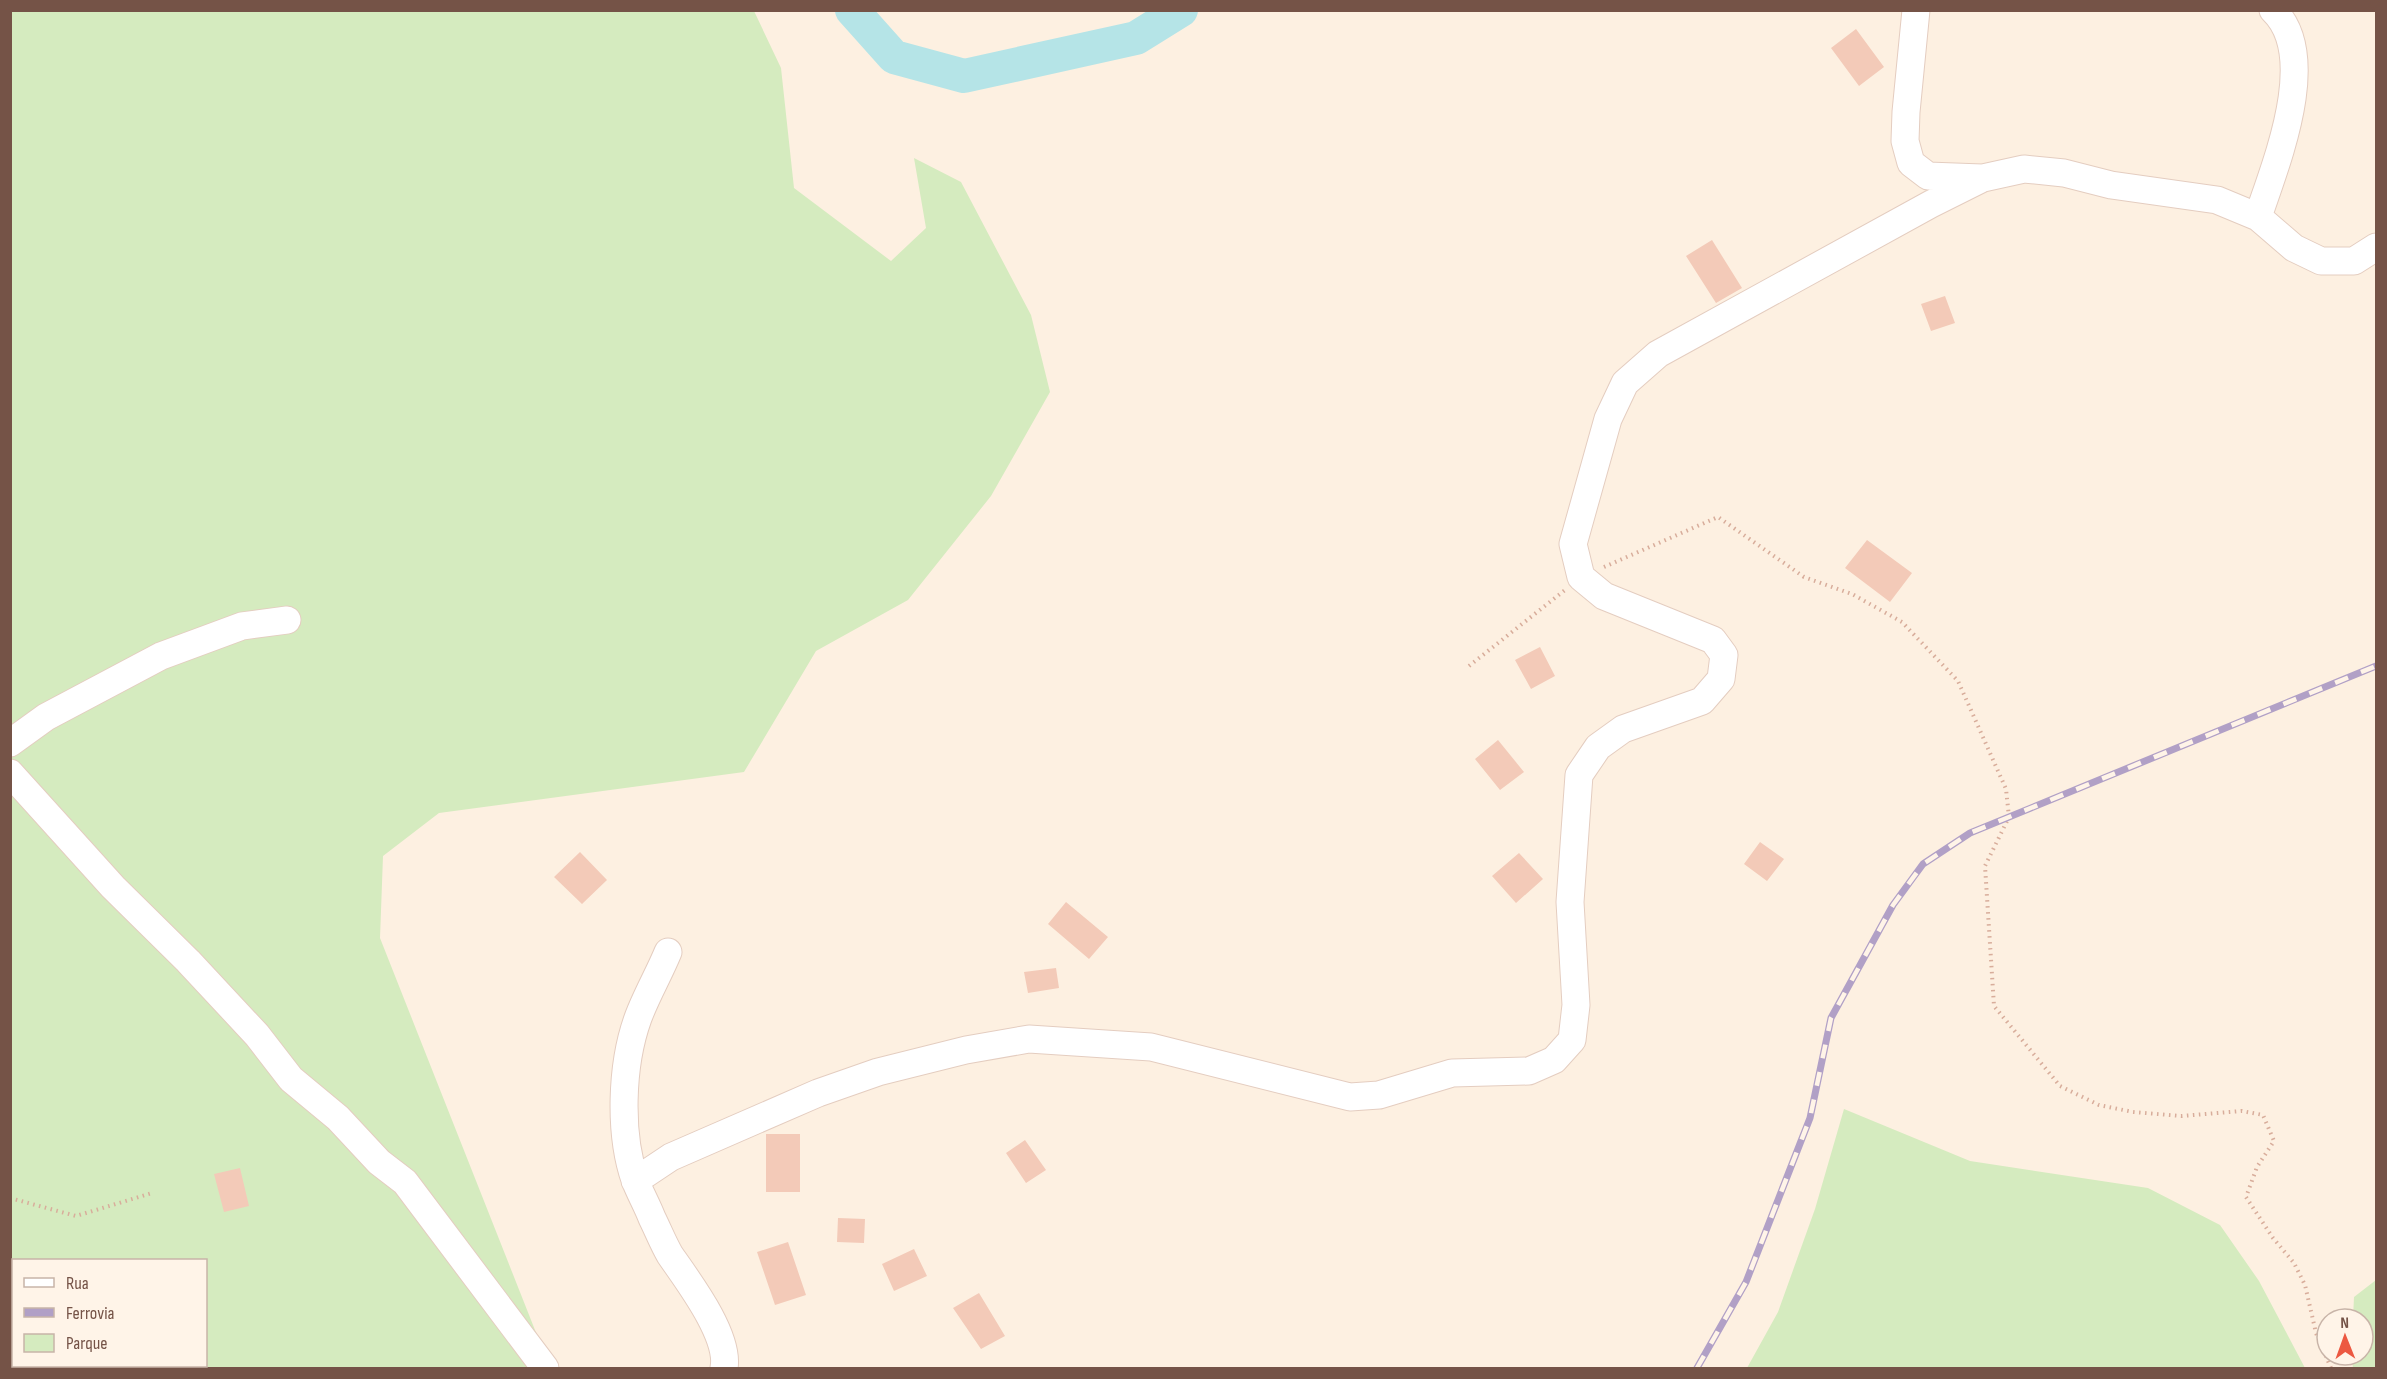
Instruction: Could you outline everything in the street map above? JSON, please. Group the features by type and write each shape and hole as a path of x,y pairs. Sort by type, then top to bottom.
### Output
{"street":[{"path":"1916,10 1905,141 1911,163 1928,176 1983,178 2024,169 2064,173 2134,189 2217,200 2258,217 2294,248 2321,261 2354,261 2376,247"},
{"path":"2258,217 2278,155 2295,88 2291,42 2281,18 2273,10"},
{"path":"635,1180 671,1156 818,1093 878,1072 966,1050 1029,1039 1151,1047 1350,1097 1379,1095 1452,1073 1529,1071 1554,1060 1572,1040 1576,1005 1570,902 1579,775 1598,747 1623,729 1702,701 1721,679 1724,655 1713,640 1604,596 1581,577 1573,544 1608,419 1625,383 1658,354 1983,178"},
{"path":"10,743 46,717 161,656 242,626 287,620"},
{"path":"10,773 113,887 257,1035 291,1079 338,1118 379,1162 405,1182 545,1368"},
{"path":"668,952 638,1019 630,1050 624,1097 625,1131 635,1180 668,1252 691,1286 718,1335 725,1362 724,1368"}],"path":[{"path":"1469,666 1581,577 1718,517 1804,577 1852,594 1902,622 1958,681 2006,789 2009,817 1985,866 1994,1006 2060,1086 2099,1105 2133,1112 2181,1116 2242,1111 2263,1115 2274,1141 2257,1167 2246,1197 2273,1238 2294,1263 2304,1285 2316,1333 2331,1368"},
{"path":"10,1198 76,1216 152,1193"}],"green space":[{"path":"10,11 754,11 781,68 794,188 891,261 926,228 914,158 961,182 1031,315 1050,392 991,496 908,600 816,651 744,772 439,813 383,856 380,938 550,1368 11,1368"},
{"path":"1844,1109 1970,1161 2148,1188 2220,1225 2259,1281 2305,1368 1747,1368 1778,1312 1815,1209"},
{"path":"2376,1280 2376,1368 2353,1368 2375,1367 2375,1307 2354,1307 2354,1297"}],"building":[{"path":"1856,29 1884,67 1859,86 1831,48"},
{"path":"1712,240 1742,288 1716,303 1686,256"},
{"path":"1945,296 1955,323 1931,331 1921,304"},
{"path":"1867,540 1912,573 1890,602 1845,568"},
{"path":"1540,647 1555,676 1531,689 1515,660"},
{"path":"1498,740 1524,772 1500,790 1475,759"},
{"path":"1760,842 1784,859 1767,881 1744,864"},
{"path":"580,852 607,880 582,904 554,877"},
{"path":"1519,853 1543,879 1516,903 1492,876"},
{"path":"1066,902 1108,937 1089,959 1048,924"},
{"path":"1056,968 1059,988 1028,993 1024,972"},
{"path":"766,1134 800,1134 800,1192 766,1192"},
{"path":"1025,1140 1046,1170 1026,1183 1006,1153"},
{"path":"240,1168 249,1206 224,1212 214,1174"},
{"path":"838,1218 865,1219 864,1243 837,1242"},
{"path":"788,1242 806,1295 775,1305 757,1252"},
{"path":"914,1249 927,1276 894,1291 882,1264"},
{"path":"979,1293 1005,1336 981,1349 953,1308"}],"waterway":[{"path":"852,10 894,57 964,76 1136,38 1181,10"}],"railway":[{"path":"1697,1368 1746,1282 1810,1118 1831,1018 1893,905 1923,864 1970,833 2376,666"}]}
